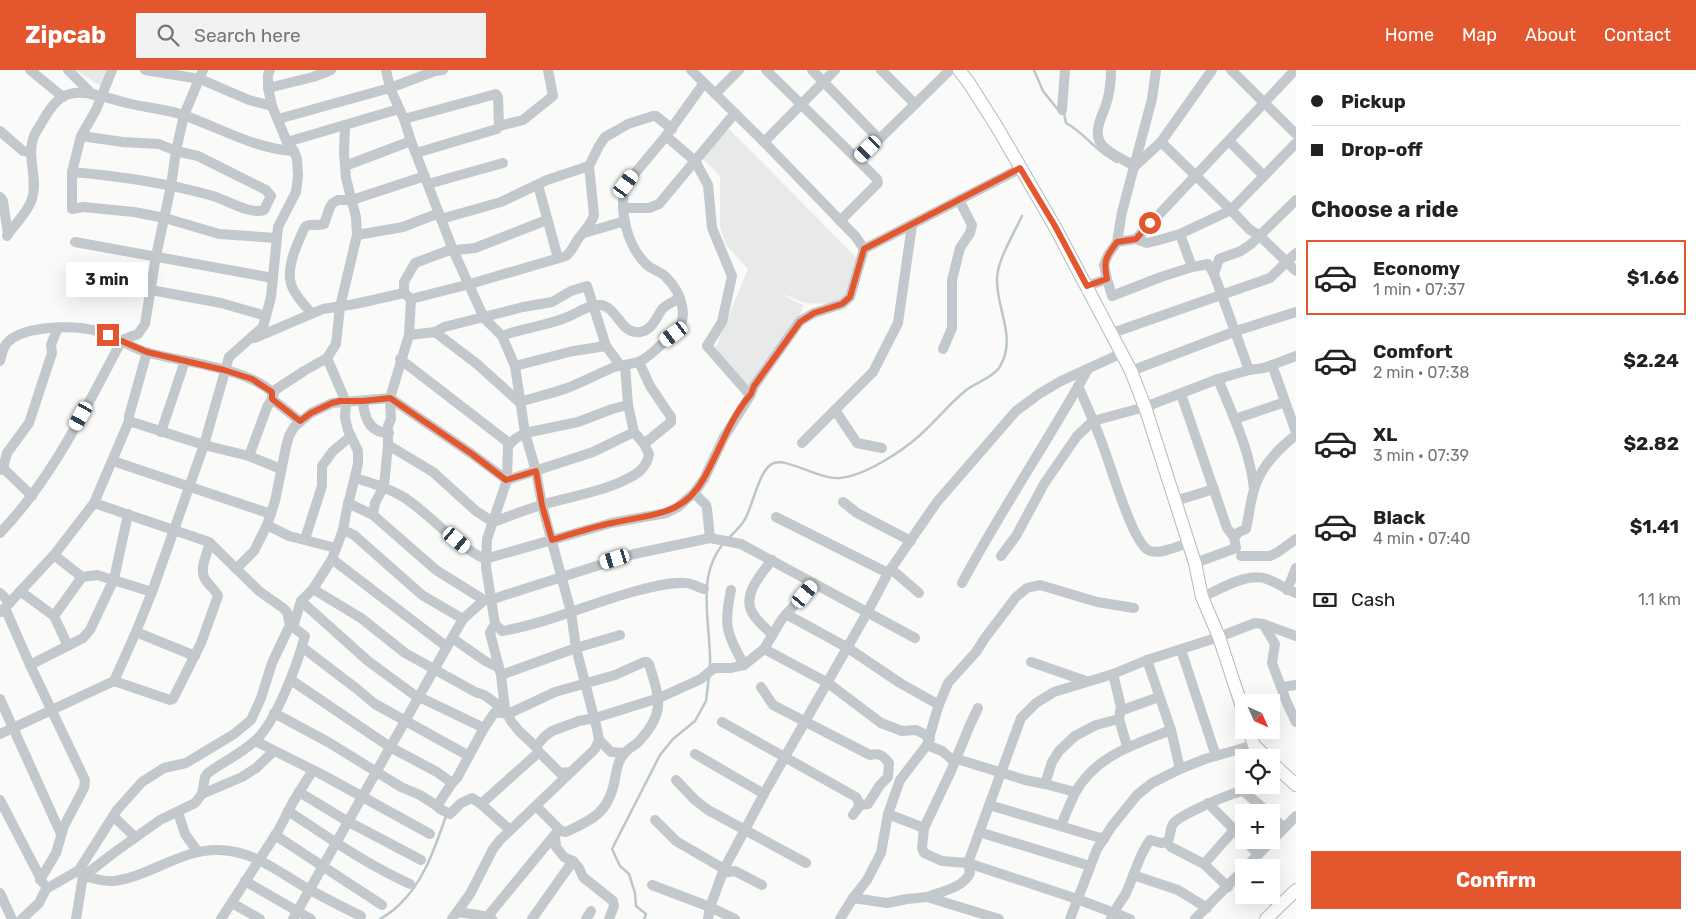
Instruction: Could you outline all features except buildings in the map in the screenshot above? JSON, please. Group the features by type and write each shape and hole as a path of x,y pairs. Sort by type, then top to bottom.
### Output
{"main road":[{"path":"959,70 985,108 1055,226 1131,371 1145,407 1195,563 1202,596 1219,637 1238,694"},
{"path":"1252,739 1258,749"},
{"path":"1280,770 1296,785"},
{"path":"1266,919 1296,890"}],"street":[{"path":"30,70 63,97"},
{"path":"68,70 98,95"},
{"path":"112,70 98,95 81,136 72,172 72,209 98,208 165,218 219,234 277,238"},
{"path":"145,70 202,74 241,98 272,106"},
{"path":"268,88 313,77 331,70"},
{"path":"386,70 390,88 453,250 484,318 502,336 515,366 525,433 536,471 542,505 560,576 571,612 576,648 599,740 595,749 510,830 493,849 470,894 455,915"},
{"path":"278,119 390,88 435,71 443,70"},
{"path":"416,153 523,120 553,96 548,70"},
{"path":"691,70 856,237 864,249"},
{"path":"715,94 739,70"},
{"path":"766,70 877,179 878,183 840,222"},
{"path":"812,70 879,139"},
{"path":"764,142 835,70"},
{"path":"881,70 915,104"},
{"path":"858,160 950,70"},
{"path":"1062,110 1065,70"},
{"path":"1111,70 1107,102 1099,127 1100,143 1135,166"},
{"path":"1156,70 1152,100 1122,212 1117,242 1104,265 1112,296 1192,267 1208,264 1214,274 1249,370"},
{"path":"1135,166 1162,142 1212,70"},
{"path":"1231,70 1296,134"},
{"path":"1136,239 1295,70"},
{"path":"0,734 114,681 152,592 189,488 204,445 229,357 263,327 271,297 278,227 296,192 298,176 294,151 287,142 272,106 266,72"},
{"path":"0,533 32,496 59,456 122,340 138,334 143,328 156,256 172,186 176,151 184,115 202,74"},
{"path":"519,402 569,387 622,365 639,362 674,334 680,326 683,318 683,306 680,298 665,276 648,265 631,241 625,221 623,194 626,184 669,133 704,83"},
{"path":"7,236 29,206 33,197 33,166 30,152 36,133 55,104 63,97 73,94 98,95 184,115 251,142 280,150 294,151"},
{"path":"287,142 345,125 496,94 498,97 499,126"},
{"path":"623,208 654,208 665,198 735,113"},
{"path":"247,342 311,312 470,284 566,256 584,233 594,215 589,166 605,137 628,124 656,116 695,161 708,186 712,228 732,276 722,322 707,346 750,395"},
{"path":"249,456 275,390 304,370 327,358 336,344 340,307 357,234 356,217 346,178 345,125"},
{"path":"2,136 23,150 30,152"},
{"path":"72,172 122,177 172,186 214,196 256,212 264,210 271,196 266,190 198,156 176,151 159,144 123,142 81,136"},
{"path":"345,166 411,141"},
{"path":"1229,141 1264,176"},
{"path":"1162,142 1250,229 1260,236 1296,271"},
{"path":"1117,242 1136,239 1146,244 1180,234 1232,210 1296,143"},
{"path":"311,312 299,298 291,284 292,263 299,239 305,227 311,224 321,226 324,224 334,203 338,200 352,200 427,180 503,163"},
{"path":"357,234 403,226 501,202 538,185 589,166"},
{"path":"355,478 384,486 406,498 471,553 485,559 611,523 666,513 678,507 694,493 704,479 724,437 758,379 800,322 814,313 842,304 850,297 864,249 1020,168"},
{"path":"538,185 558,258"},
{"path":"0,197 3,201 7,236"},
{"path":"943,348 952,328 952,280 960,248 970,233 972,225 959,200"},
{"path":"1214,274 1219,259 1242,251 1296,200"},
{"path":"373,515 375,503 384,486 391,419 390,398 400,359 409,335 407,296 404,282 415,263 446,251 476,248 548,220"},
{"path":"584,233 625,221"},
{"path":"802,443 873,372 898,323 912,225"},
{"path":"1180,234 1192,267"},
{"path":"75,242 273,278"},
{"path":"1112,333 1270,278 1296,253"},
{"path":"275,261 292,263"},
{"path":"71,273 97,280 221,303 266,316"},
{"path":"1087,286 1107,279"},
{"path":"409,335 435,332 444,327 523,307 552,302 587,286 589,289 606,346 622,365 634,432 644,444 649,454 648,460 641,470 629,478 612,485 542,505 493,522"},
{"path":"502,336 567,317 593,305 608,308 618,316 628,330 639,333 649,328 665,306 680,298"},
{"path":"1131,371 1236,331 1296,312"},
{"path":"32,496 1,469 7,453 29,423 52,353 51,345 58,327"},
{"path":"0,361 4,346 16,335 25,332 58,327 94,330 147,352 224,370 252,379 272,392 272,399"},
{"path":"435,332 477,364 519,402"},
{"path":"515,366 573,351 606,346"},
{"path":"5,608 54,555 94,503 129,421 128,416 147,352"},
{"path":"708,919 710,907 724,871 744,830 848,648 889,571 937,502 1016,411 1061,381 1122,353"},
{"path":"1001,556 1016,536 1044,484 1076,436 1093,421 1145,407 1218,379 1272,365 1296,356"},
{"path":"22,919 39,903 46,889 81,873 90,872 160,820 195,803 202,794 205,777 208,772 255,741 263,733 274,713 291,680 305,636 293,627 301,601 312,589 332,559 343,530 358,464 358,451 346,418 346,402 327,358"},
{"path":"400,359 510,443"},
{"path":"161,432 185,360"},
{"path":"639,362 650,386 671,417 671,422 644,444"},
{"path":"1234,537 1246,529 1254,489 1265,468 1276,453 1296,433 1272,365"},
{"path":"962,583 1022,478 1060,420 1088,368"},
{"path":"1218,379 1247,448 1254,489"},
{"path":"1078,386 1124,506 1143,546 1147,550 1155,552 1188,543"},
{"path":"1181,394 1227,528 1234,537 1236,548 1195,563"},
{"path":"236,569 254,550 267,525 289,436 294,426 322,406 340,401 390,398 472,454 506,480"},
{"path":"272,399 300,421"},
{"path":"363,401 367,420 373,428 380,433 389,433"},
{"path":"1235,419 1285,402"},
{"path":"628,405 578,422 525,433 508,446 506,480 487,539 485,559 487,600 494,624 502,630 508,630 571,612 606,599 652,587 686,583 704,589"},
{"path":"835,410 857,443 882,448"},
{"path":"129,421 204,445 249,456 281,469"},
{"path":"506,480 593,452 634,432"},
{"path":"304,539 322,486 322,466 333,452 351,436"},
{"path":"388,445 433,472 476,511 493,522"},
{"path":"113,461 271,514"},
{"path":"1175,500 1214,489"},
{"path":"694,493 708,509 710,538"},
{"path":"843,502 857,513 911,540"},
{"path":"76,919 81,873 113,816 142,782 164,768 186,763 239,731 251,720 261,698 272,663 290,626 287,612 259,591 210,543 94,503"},
{"path":"348,503 373,515 436,570 487,600"},
{"path":"30,665 83,638 90,630 114,579 128,514"},
{"path":"776,517 889,571 919,593"},
{"path":"267,525 279,532 336,548"},
{"path":"343,530 354,535 422,595 463,619"},
{"path":"295,915 360,797 463,619 487,600 634,554 710,538 741,544 915,638"},
{"path":"1241,556 1270,556 1294,542"},
{"path":"114,681 173,700 195,656 218,596 206,581 203,573 210,543"},
{"path":"54,555 82,577"},
{"path":"332,559 449,642 500,671"},
{"path":"772,560 758,578 753,589 750,605 752,613 772,635"},
{"path":"1202,596 1248,578 1267,580 1291,591 1296,568"},
{"path":"54,616 82,577 98,574 152,592"},
{"path":"481,804 538,749 544,737 552,731 579,721 595,718 659,698 701,679 714,668 744,666 764,649 786,614 814,583"},
{"path":"840,919 867,880 881,852 888,814 900,780 929,742 939,705 948,683 976,652 1016,597 1027,588 1040,585 1097,602 1134,608"},
{"path":"312,589 361,618 405,653 477,693 486,695 506,710"},
{"path":"731,590 726,614 727,629 744,666"},
{"path":"20,591 54,616 68,646"},
{"path":"0,593 30,665 85,780 84,788 61,834 56,853 40,880"},
{"path":"301,601 368,661 413,694 484,728"},
{"path":"786,614 848,648 900,683 939,705"},
{"path":"853,898 887,903 927,897 967,880 970,873 968,863 1021,718 1036,703 1054,692 1113,674 1147,660 1219,637 1255,623 1296,636"},
{"path":"494,624 490,633 500,671 506,710 519,731 560,773 570,772"},
{"path":"1263,624 1275,644 1272,663 1296,722"},
{"path":"136,632 195,656"},
{"path":"500,671 620,635"},
{"path":"302,647 375,704 469,756"},
{"path":"764,649 828,682 881,723 902,731 916,730 924,734 929,742 956,761 1076,792"},
{"path":"1180,650 1216,756"},
{"path":"1147,660 1171,730 1180,769"},
{"path":"437,806 457,778 484,728 495,712 614,675 647,662 659,698 657,716 640,740 624,753 616,770 610,799 603,810 595,818 558,834 538,854 490,918 455,915"},
{"path":"1031,662 1086,681"},
{"path":"1113,674 1121,706 1120,715 1128,746"},
{"path":"291,680 390,747 437,772 452,783"},
{"path":"1282,687 1296,685"},
{"path":"761,687 773,705 870,756 880,754 885,757 889,763 888,777 880,785 868,804 860,804"},
{"path":"1046,784 1052,762 1059,751 1075,736 1096,724 1159,697"},
{"path":"0,699 61,834"},
{"path":"978,708 956,761 924,828 922,848 924,853 942,861 968,863 1077,899 1112,916 1130,919"},
{"path":"274,713 328,742 404,789 420,795 450,814 461,803 472,798 510,830"},
{"path":"722,722 821,779 847,791 856,797 860,804"},
{"path":"1061,826 1076,792 1086,778 1108,757 1128,746 1171,730"},
{"path":"599,740 611,752 624,753"},
{"path":"255,741 313,770 430,834"},
{"path":"1070,919 1090,866 1104,839 1137,795 1152,783 1180,769 1254,745"},
{"path":"202,794 242,777 256,768 274,751"},
{"path":"695,754 764,794"},
{"path":"220,919 275,835 313,770"},
{"path":"676,780 695,800 708,810 806,863"},
{"path":"1112,916 1124,895 1144,848 1150,840 1161,843 1167,842 1171,836 1173,822 1208,803 1243,791 1258,804"},
{"path":"299,792 347,821 421,860"},
{"path":"0,800 46,889"},
{"path":"1208,803 1258,854"},
{"path":"853,815 860,804"},
{"path":"989,804 1104,839"},
{"path":"536,806 558,834 556,847 564,857 573,861 583,877 613,901 614,906 609,919"},
{"path":"288,811 335,842 410,884"},
{"path":"178,812 185,834 198,852"},
{"path":"888,814 924,828"},
{"path":"113,816 135,837"},
{"path":"1254,859 1296,816"},
{"path":"655,820 676,841 724,871 735,871 762,885"},
{"path":"1280,824 1284,828"},
{"path":"1204,864 1234,830"},
{"path":"979,832 1090,866"},
{"path":"275,835 382,905"},
{"path":"1167,842 1171,847 1204,864 1228,886"},
{"path":"81,873 113,881 131,877 198,852 219,850 238,852 259,860 309,890 361,916"},
{"path":"532,919 573,861"},
{"path":"1133,875 1178,890 1206,908"},
{"path":"1195,919 1235,879"},
{"path":"245,880 295,915 311,919"},
{"path":"652,885 710,907 735,919"},
{"path":"0,894 12,919"},
{"path":"927,897 999,919"},
{"path":"232,903 260,919"},
{"path":"1276,904 1279,907"}],"shaded area":[{"path":"75,70 107,70 101,86"},
{"path":"729,129 857,258 845,295 832,304 805,303 777,292 803,305 797,325 751,388 715,349 748,269 726,245 720,227 720,176 701,157"}],"waterway":[{"path":"1034,70 1043,91 1059,111"},
{"path":"1064,113 1066,123 1103,154 1117,162"},
{"path":"728,539 743,522 760,479 769,466 780,462 832,478 860,473 902,449 925,431 965,391 996,372 1004,357 1007,346 1005,324 998,290 998,272 1003,256 1022,216"},
{"path":"710,668 706,603 707,587 709,571 715,556 724,543"},
{"path":"644,919 646,914 636,906 635,893 629,874 620,866 612,849 660,755 673,739 695,721 706,701 709,676"},
{"path":"380,919 397,907 415,886 428,864 446,816"}],"route":[{"path":"108,335 147,352 224,370 252,379 268,388 272,392 272,399 300,421 322,406 332,403 390,398 472,454 506,480 536,471 542,505 552,540 611,523 666,513 688,499 704,479 724,437 754,386 800,322 814,313 842,304 850,297 864,249 1020,168 1055,226 1087,286 1107,279 1104,265 1117,242 1136,239 1150,223"}]}
